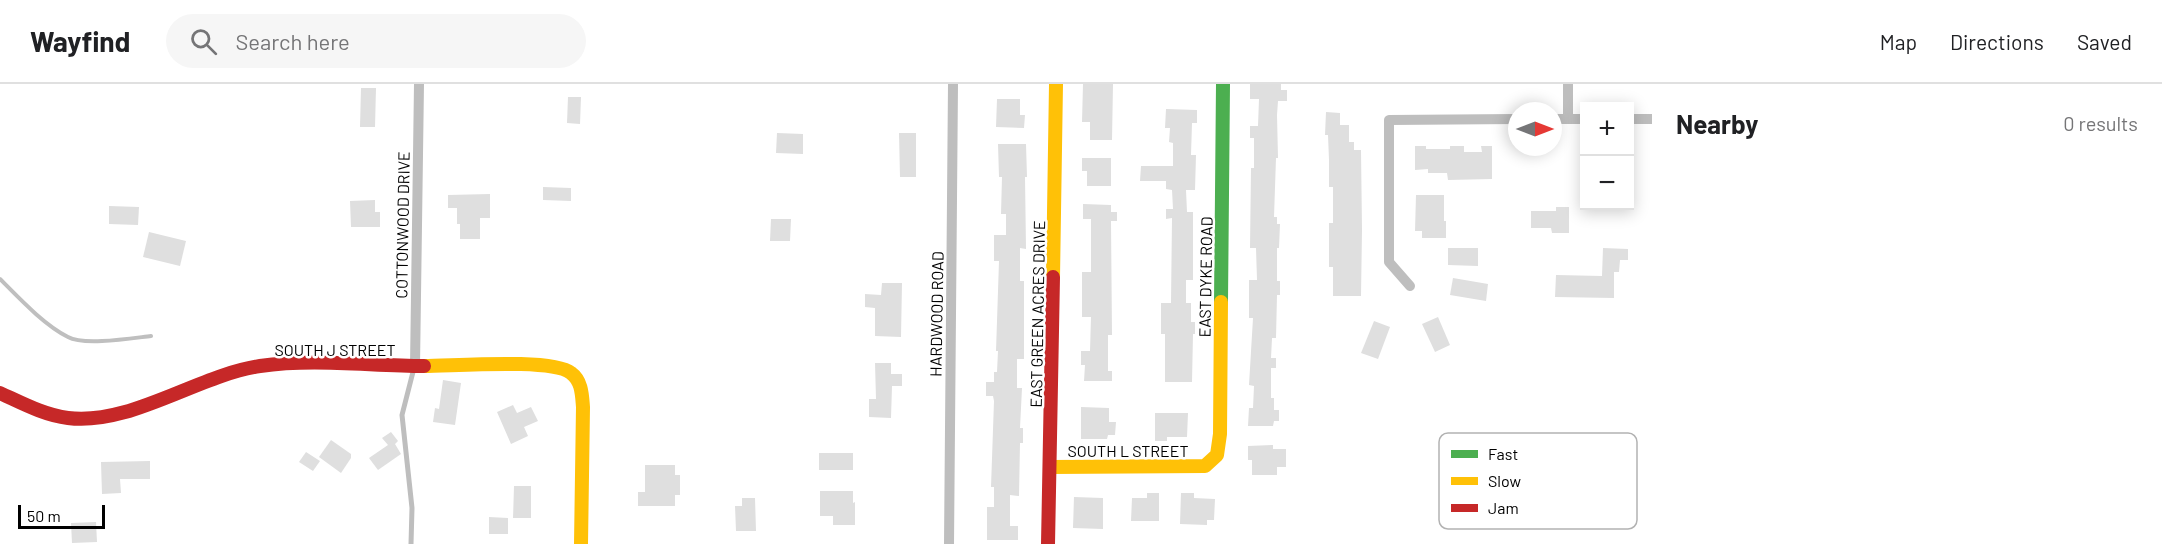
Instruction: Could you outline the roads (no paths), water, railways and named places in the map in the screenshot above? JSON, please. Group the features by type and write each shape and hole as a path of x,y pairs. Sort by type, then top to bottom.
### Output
{"street":[{"name":"COTTONWOOD DRIVE","path":"415,366 419,84"},
{"name":"HARDWOOD ROAD","path":"950,544 953,84"},
{"name":"EAST GREEN ACRES DRIVE","path":"1048,544 1056,84"},
{"name":"EAST DYKE ROAD","path":"1205,466 1217,455 1220,434 1223,84"},
{"path":"1568,84 1569,119"},
{"path":"1410,286 1389,262 1389,120 1508,119"},
{"path":"1562,119 1580,119"},
{"path":"1634,119 1652,119"},
{"name":"SOUTH J STREET","path":"0,393 52,416 78,419 106,417 134,410 225,374 259,366 291,363 551,366 573,374 581,387 583,406 580,544"},
{"name":"SOUTH L STREET","path":"1051,467 1205,466"}],"lane":[{"path":"411,544 412,508 402,415 415,366"}],"waterway":[{"path":"0,279 41,318 59,332 75,340 121,340 151,336"}]}
